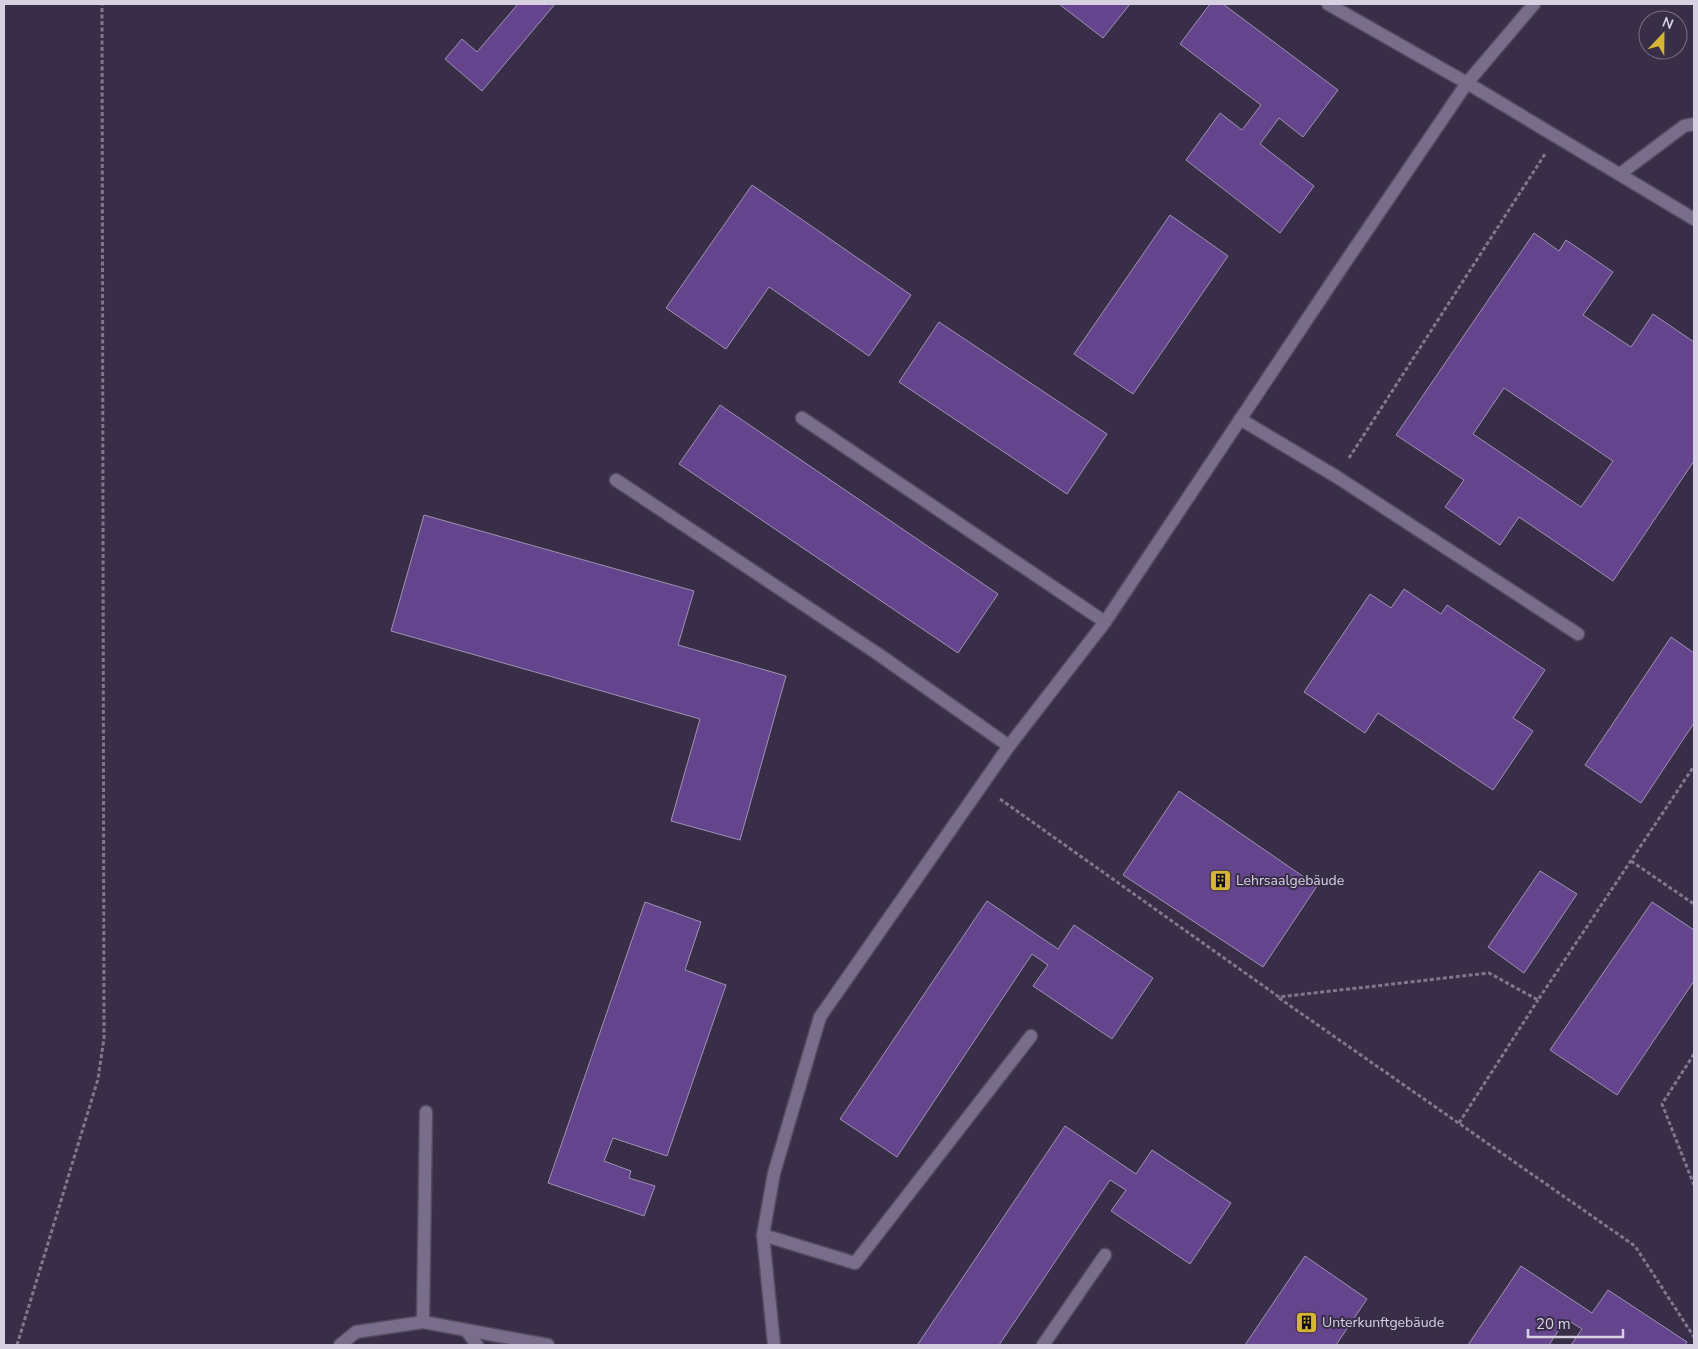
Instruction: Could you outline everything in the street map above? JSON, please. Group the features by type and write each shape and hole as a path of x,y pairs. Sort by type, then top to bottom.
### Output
{"lane":[{"path":"1328,4 1467,83 1694,219"},
{"path":"774,1345 763,1235 774,1173 820,1016 1009,746 1105,622 1467,83 1534,4"},
{"path":"1620,174 1684,126 1694,124"},
{"path":"802,418 1105,622"},
{"path":"1240,419 1337,478 1578,634"},
{"path":"616,480 878,654 1009,746"},
{"path":"763,1235 855,1263 1031,1036"},
{"path":"423,1322 426,1112"},
{"path":"1043,1345 1105,1255"},
{"path":"340,1345 356,1332 423,1322 548,1345"},
{"path":"466,1330 477,1345"}],"path":[{"path":"17,1345 98,1079 104,1038 102,4"},
{"path":"1337,478 1556,137"},
{"path":"1459,1123 1538,1000 1694,766"},
{"path":"981,786 1635,1246 1694,1338"},
{"path":"1631,861 1694,904"},
{"path":"1279,997 1490,974 1538,1000"},
{"path":"1694,1054 1662,1104 1694,1185"}],"building":[{"path":"518,4 555,4 482,91 445,59 462,39 477,52"},
{"path":"1059,4 1130,4 1103,38"},
{"path":"1210,4 1223,4 1338,90 1303,137 1279,118 1260,144 1314,186 1280,233 1186,160 1220,113 1242,130 1261,105 1180,44"},
{"path":"752,185 911,295 869,356 769,287 726,349 666,308"},
{"path":"1170,215 1228,256 1133,394 1074,354"},
{"path":"1534,233 1559,251 1566,240 1613,272 1583,315 1631,347 1653,314 1694,342 1694,461 1613,581 1519,517 1500,545 1445,507 1464,480 1396,435","holes":["1504,388 1613,461 1581,507 1473,434"]},
{"path":"939,322 1107,434 1067,494 899,382"},
{"path":"720,405 998,594 958,653 679,464"},
{"path":"424,515 694,591 678,645 786,676 740,840 671,821 700,719 391,631"},
{"path":"1404,589 1441,614 1447,605 1545,670 1513,718 1533,731 1493,790 1378,713 1365,733 1304,692 1370,594 1391,608"},
{"path":"1671,637 1694,653 1694,723 1641,803 1585,765"},
{"name":"Lehrsaalgebäude","path":"1179,791 1317,886 1263,967 1123,875"},
{"path":"1540,871 1577,894 1524,973 1488,947"},
{"path":"987,901 1058,949 1074,925 1153,978 1112,1039 1033,986 1048,965 1032,954 897,1157 840,1119"},
{"path":"645,902 701,922 685,970 726,985 667,1156 613,1138 604,1161 631,1171 629,1178 655,1186 644,1216 548,1183"},
{"path":"1652,902 1694,930 1694,981 1617,1095 1550,1050"},
{"path":"1065,1126 1136,1174 1152,1150 1231,1203 1190,1264 1111,1211 1126,1190 1110,1180 999,1345 918,1344"},
{"name":"Unterkunftgebäude","path":"1305,1256 1367,1299 1336,1345 1245,1345"},
{"path":"1521,1266 1592,1313 1608,1290 1687,1342 1685,1345 1571,1345 1582,1329 1566,1319 1549,1345 1468,1345"}],"place":[{"name":"Lehrsaalgebäude","path":"1220,880"},
{"name":"Unterkunftgebäude","path":"1306,1322"}]}
